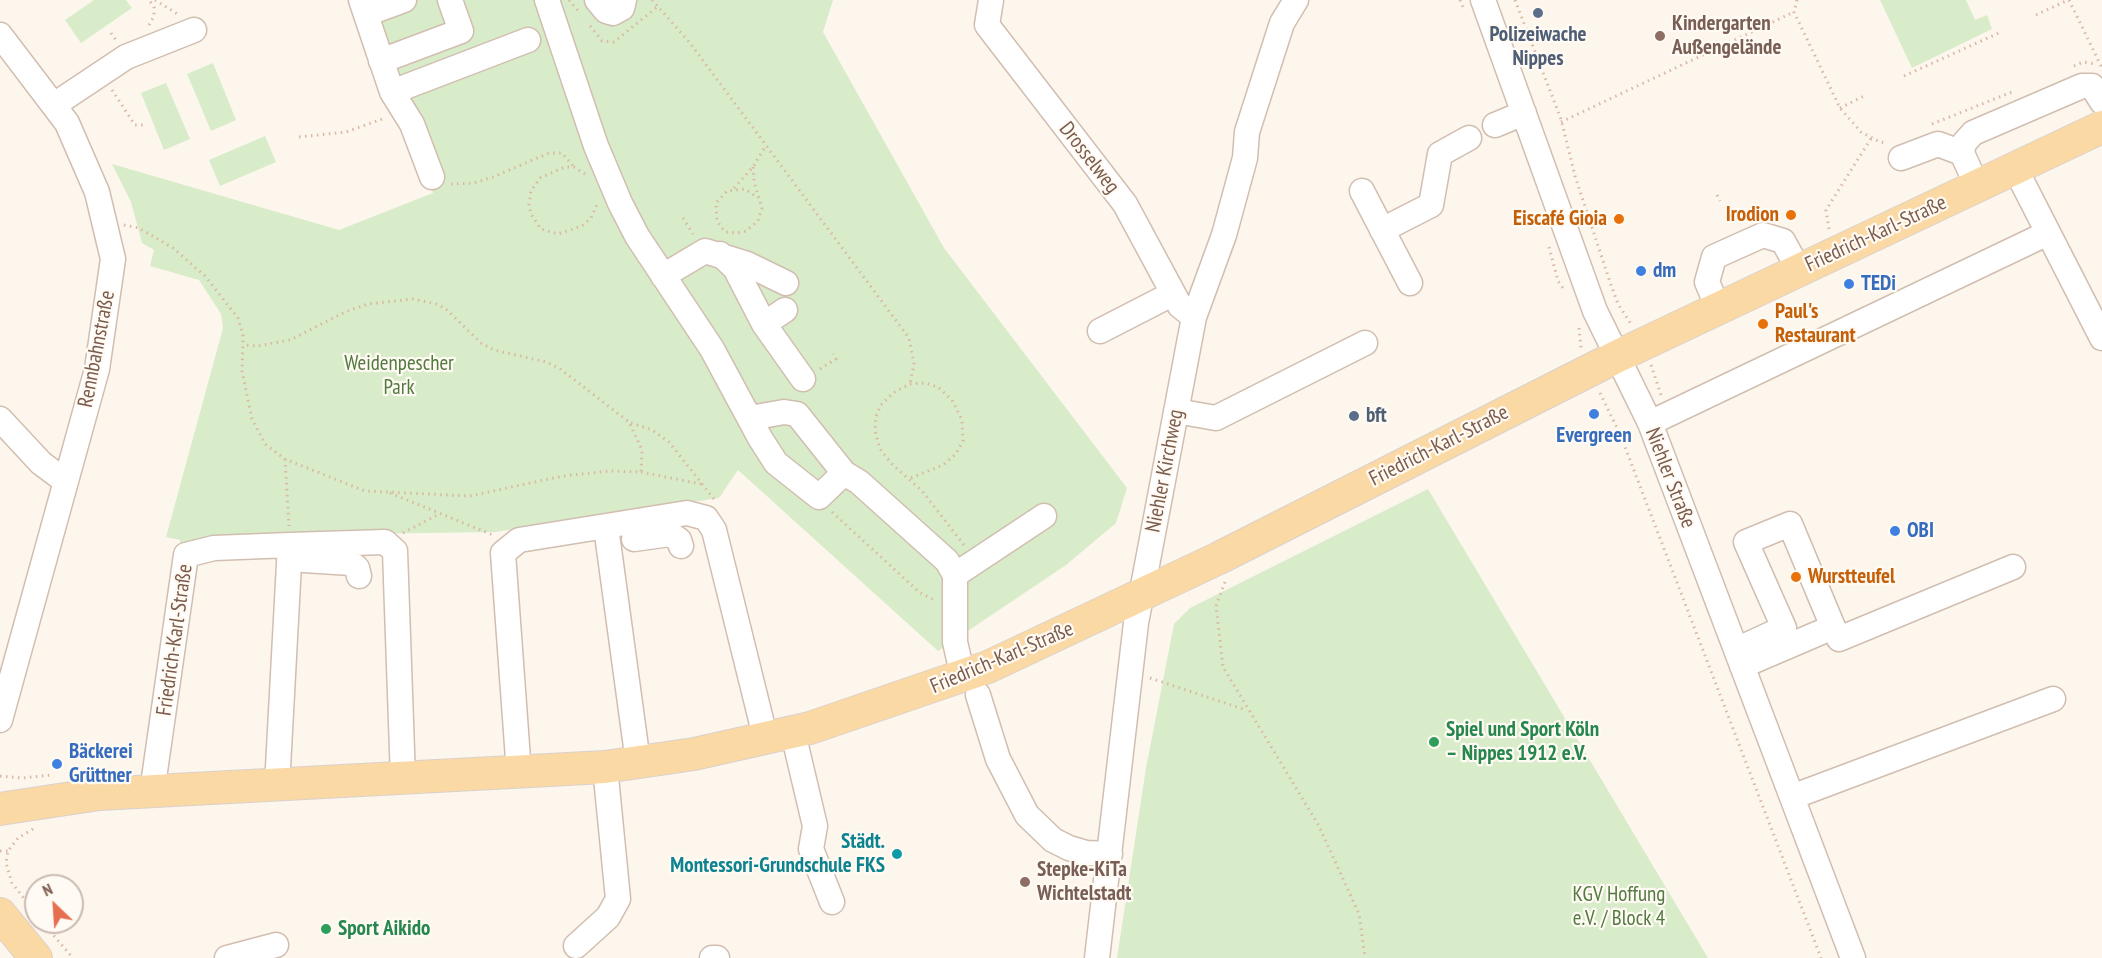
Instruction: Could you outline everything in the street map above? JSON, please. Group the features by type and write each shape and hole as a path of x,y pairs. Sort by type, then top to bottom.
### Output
{"main road":[{"name":"Friedrich-Karl-Straße","path":"0,809 99,794 605,767 780,736 970,686 1141,596 1617,355 2102,127"},
{"path":"0,914 36,958"}],"street":[{"path":"404,0 364,7 381,61 432,177"},
{"path":"381,61 461,31 450,0"},
{"path":"547,0 596,146 609,202 712,349 776,463 819,497 843,474"},
{"path":"597,0 606,11 618,3"},
{"name":"Drosselweg","path":"991,0 987,25 1125,204 1172,294 1180,306 1194,317"},
{"name":"Niehler Kirchweg","path":"1097,958 1141,596 1194,317 1224,235 1245,158 1247,132 1282,23 1296,0"},
{"name":"Niehler Straße","path":"1482,0 1574,255 1617,355 1650,423 1853,958"},
{"path":"54,105 133,54 192,30"},
{"name":"Rennbahnstraße","path":"0,35 68,123 97,192 106,221 113,259 97,369 0,720"},
{"path":"398,102 528,40"},
{"path":"1977,186 1962,153 1964,143 1973,133 2073,88 2097,94"},
{"path":"1495,125 1524,113"},
{"path":"1383,230 1431,205 1440,154 1469,138"},
{"path":"1894,151 1938,144 1962,153"},
{"path":"2015,168 2102,339"},
{"path":"1362,191 1410,283"},
{"path":"1650,423 2048,233"},
{"path":"1718,308 1707,282 1714,257 1763,235 1783,241 1799,270"},
{"path":"663,276 705,251 747,264 786,283"},
{"path":"720,254 735,268 764,324 803,379"},
{"path":"1100,331 1172,294"},
{"path":"764,324 785,310"},
{"path":"1176,411 1216,418 1365,343"},
{"path":"750,418 784,412 797,414 843,474 859,482 951,568 955,642 998,759 1027,815 1053,840 1069,848 1086,853 1110,854"},
{"path":"0,419 41,463 65,482"},
{"path":"607,535 692,512 709,521 714,530 780,736 814,826 811,849 832,902"},
{"path":"951,568 1044,516"},
{"path":"1787,636 1746,542 1790,524 1839,639 2013,567"},
{"path":"519,773 503,553 519,540 607,535 665,533 677,537 681,546"},
{"path":"607,535 638,762"},
{"path":"385,543 395,550 403,779"},
{"name":"Friedrich-Karl-Straße","path":"152,792 186,555 214,548 290,552 385,543"},
{"path":"277,786 290,552 346,561 357,568 359,576"},
{"path":"1739,658 1787,636 1833,627"},
{"path":"1792,797 2054,699"},
{"path":"576,946 608,916 618,899 605,767"},
{"path":"227,958 276,945"},
{"path":"712,958 717,958"}],"path":[{"path":"155,0 184,19 192,30"},
{"path":"652,0 690,43 909,338 914,364 910,384"},
{"path":"1797,0 1794,12 1840,108 1861,132 1894,151"},
{"path":"2036,15 2069,0 2101,66 2097,94"},
{"path":"1561,122 1794,12"},
{"path":"1904,76 2001,32"},
{"path":"111,33 115,39"},
{"path":"101,73 135,125 143,125"},
{"path":"1928,126 2016,90"},
{"path":"1840,108 1863,96"},
{"path":"300,137 346,132 398,102"},
{"path":"1829,232 1826,210 1872,137"},
{"path":"733,190 753,167 765,147"},
{"path":"432,177 445,183 474,183 557,152 562,153 574,168 589,178"},
{"path":"753,167 762,208 759,221 746,231 730,233 717,221 714,209 721,194 745,189 758,198"},
{"path":"574,168 557,169 536,183 529,205 536,222 549,233 570,231 591,218 609,202 597,194"},
{"path":"1717,195 1720,201"},
{"path":"106,221 139,228 173,248 219,291 238,318 243,345 242,371 255,428 265,444 285,459 353,488 389,493 470,496 563,476 610,471 641,472 701,484"},
{"path":"243,345 258,346 290,340 345,312 368,304 391,300 424,300 446,309 476,339 494,350 546,362 559,368 629,422 652,430 669,442 687,462 714,499"},
{"path":"1617,355 1632,324"},
{"path":"1650,362 1582,350 1589,370 1620,434 1821,958"},
{"path":"910,478 943,465 956,454 963,441 962,420 952,400 938,387 925,383 910,384 893,393 881,405 876,416 875,431 880,449 892,464 910,478 966,547 951,568"},
{"path":"629,422 642,450 641,472"},
{"path":"285,459 290,552"},
{"path":"389,493 499,537 519,540"},
{"path":"832,512 919,592"},
{"path":"385,543 439,514"},
{"path":"1216,584 1226,579 1216,606 1223,667 1319,825 1359,914 1365,958"},
{"path":"1131,672 1248,710"},
{"path":"0,776 22,778 58,774"},
{"path":"24,898 12,883 6,863 8,851 18,838 35,828"},
{"path":"0,851 8,851"},
{"path":"52,934 73,958"}],"green space":[{"path":"94,0 126,0 132,8 81,43 65,20"},
{"name":"Weidenpescher Park","path":"359,0 833,0 823,32 944,248 1127,488 1116,523 1066,565 938,651 738,470 719,498 495,532 283,535 180,543 180,540 166,537 223,328 221,314 199,280 150,266 154,250 142,243 131,202 112,164 339,230 433,193"},
{"path":"1880,0 1966,0 1975,20 1987,15 1992,29 1912,68"},
{"path":"213,63 236,120 211,131 187,74"},
{"path":"166,83 190,139 164,150 141,93"},
{"path":"265,136 276,162 220,186 209,160"},
{"name":"KGV Hoffung e.V. / Block 4","path":"1428,489 1708,958 1117,958 1146,768 1174,624 1190,608"}],"place":[{"name":"Polizeiwache Nippes","path":"1538,13"},
{"name":"Kindergarten Außengelände","path":"1660,36"},
{"name":"Irodion","path":"1791,215"},
{"name":"Eiscafé Gioia","path":"1619,219"},
{"name":"dm","path":"1641,271"},
{"name":"TEDi","path":"1849,284"},
{"name":"Paul's Restaurant","path":"1763,324"},
{"name":"Evergreen","path":"1594,414"},
{"name":"bft","path":"1354,416"},
{"name":"OBI","path":"1895,531"},
{"name":"Wurstteufel","path":"1796,577"},
{"name":"Spiel und Sport Köln – Nippes 1912 e.V.","path":"1434,742"},
{"name":"Bäckerei Grüttner","path":"57,764"},
{"name":"Städt. Montessori-Grundschule FKS","path":"897,854"},
{"name":"Stepke-KiTa Wichtelstadt","path":"1025,882"},
{"name":"Sport Aikido","path":"326,929"}]}
